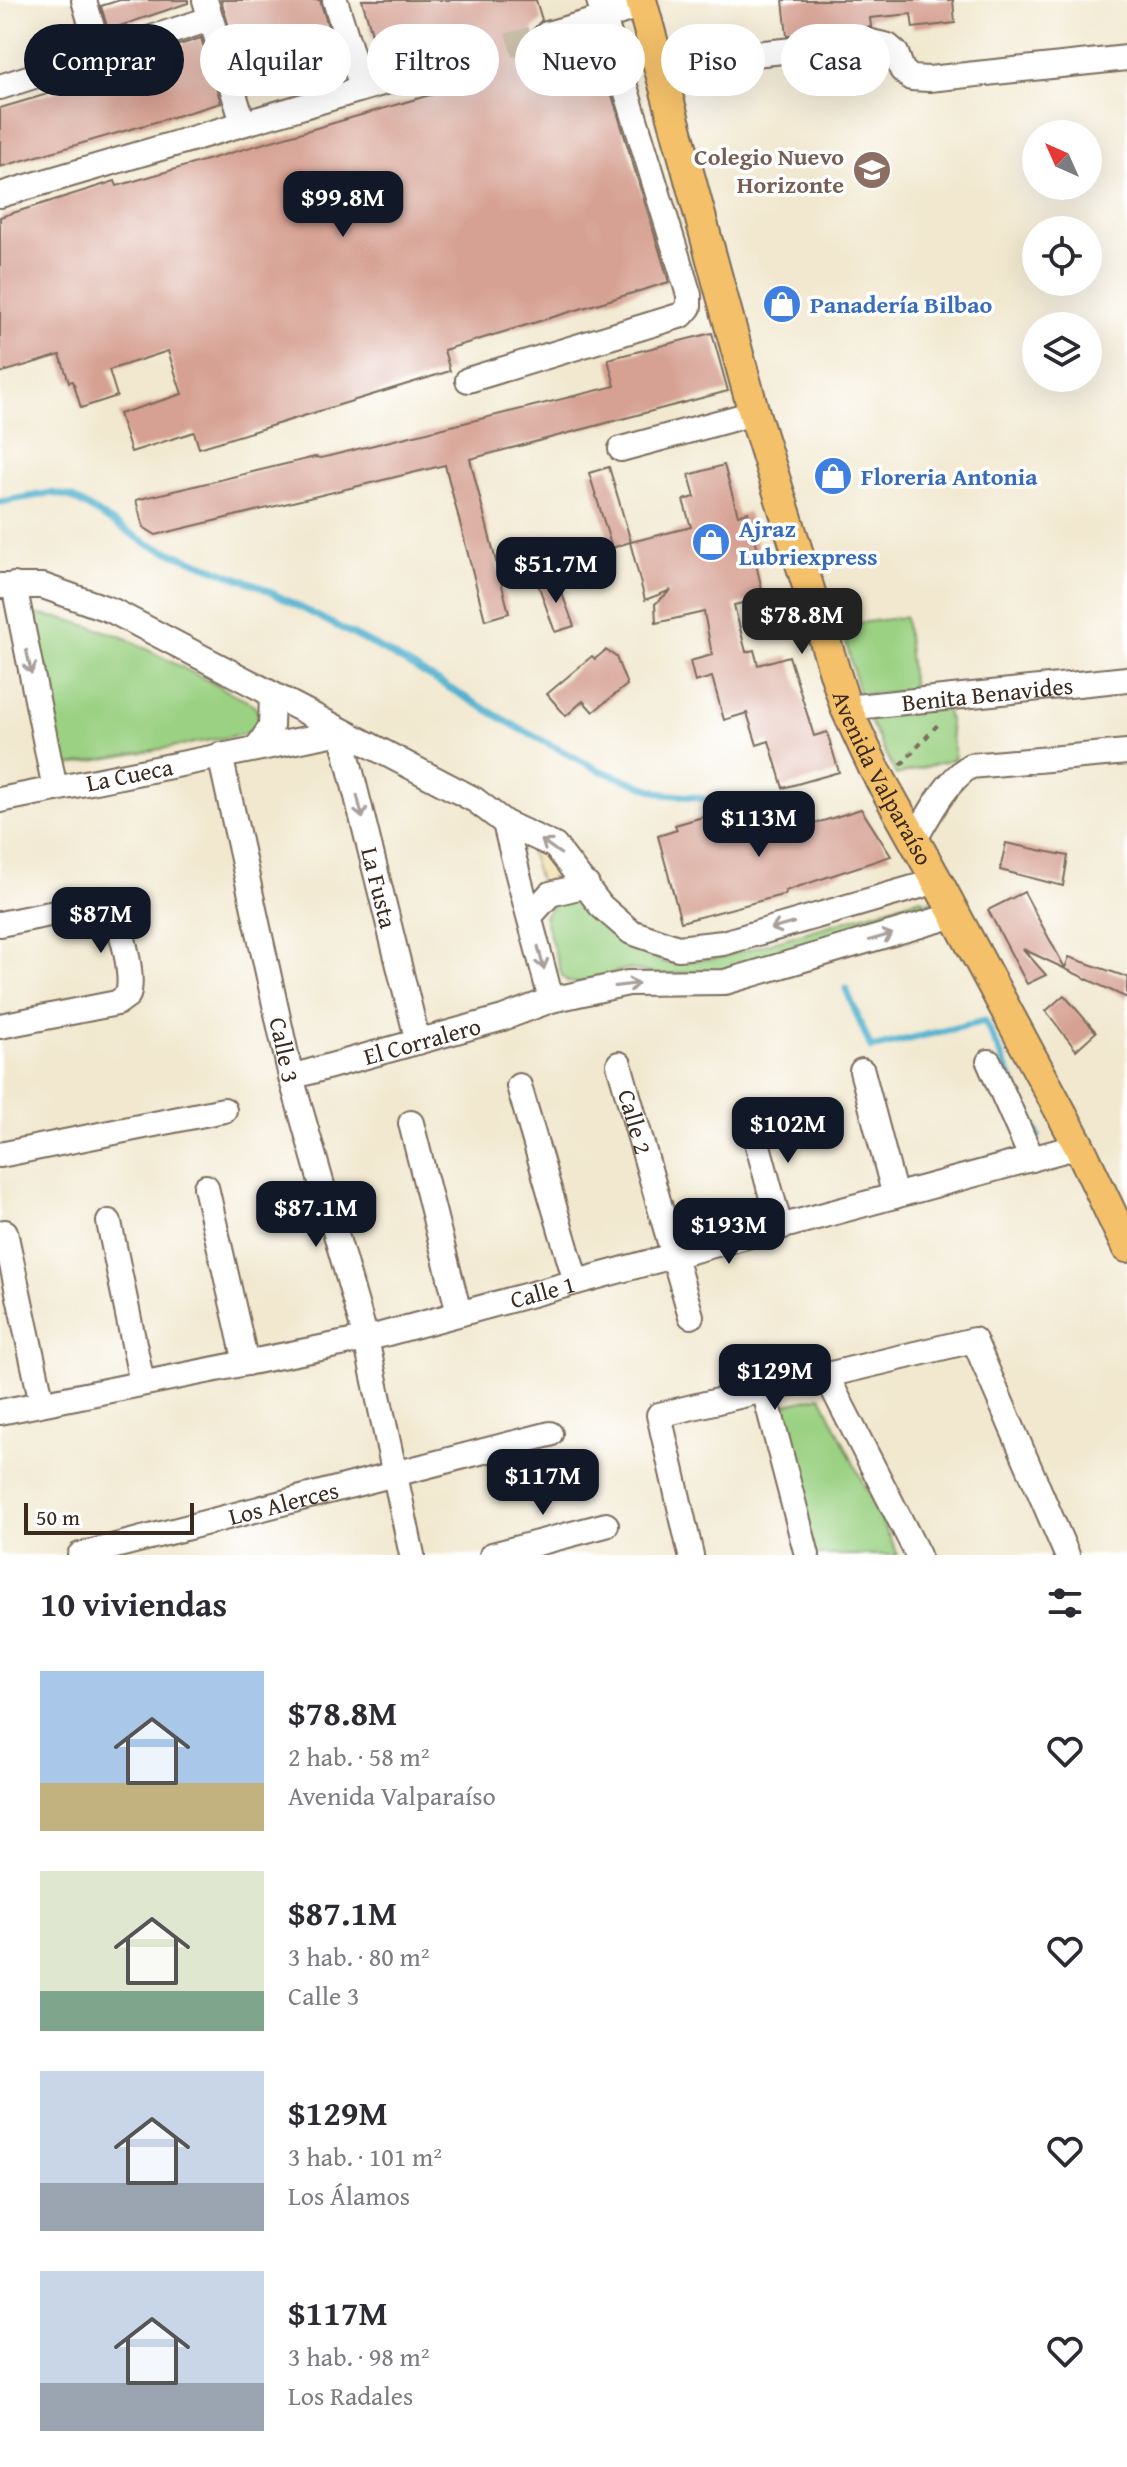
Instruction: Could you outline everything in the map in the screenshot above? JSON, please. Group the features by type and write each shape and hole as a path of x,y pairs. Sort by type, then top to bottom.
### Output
{"main road":[{"name":"Avenida Valparaíso","path":"642,2 661,70"},
{"name":"Avenida Valparaíso","path":"668,96 754,413 846,708 883,784 1079,1146 1127,1247"}],"street":[{"path":"84,0 91,24"},
{"path":"335,0 362,88"},
{"path":"569,24 601,9 642,2"},
{"path":"468,380 682,315 689,307 689,295 601,9"},
{"path":"174,24 208,10 243,123"},
{"path":"765,53 871,42 888,46 896,53 902,70 911,78 929,79 1127,58"},
{"path":"0,87 24,79"},
{"path":"0,195 367,87"},
{"path":"621,449 754,413"},
{"path":"55,789 7,586 43,586 113,611 475,800 505,823 555,846 601,906 631,932 678,948 723,943 937,881"},
{"name":"Benita Benavides","path":"846,708 1127,679"},
{"path":"257,748 271,727 272,695"},
{"name":"La Cueca","path":"0,800 341,732"},
{"name":"La Fusta","path":"341,732 418,1042"},
{"path":"915,839 935,805 961,772 970,766 1127,752"},
{"name":"Calle 3","path":"220,755 291,1077 366,1339 412,1555"},
{"path":"505,823 551,1000"},
{"path":"530,916 550,894 587,885"},
{"path":"0,924 94,905 108,907 117,918 130,980 128,995 117,1003 0,1026"},
{"name":"El Corralero","path":"291,1077 503,1018 551,1000 628,983 725,982 955,915"},
{"path":"989,1062 1032,1159"},
{"name":"Calle 2","path":"619,1064 691,1316"},
{"path":"862,1071 895,1196"},
{"path":"519,1086 576,1282"},
{"path":"0,1155 224,1110"},
{"path":"750,1116 780,1227"},
{"path":"411,1123 459,1313"},
{"name":"Calle 1","path":"0,1412 366,1339 1079,1146"},
{"path":"206,1187 246,1363"},
{"path":"109,1222 142,1383"},
{"path":"5,1232 42,1403"},
{"path":"691,1555 659,1415 974,1340 1067,1555"},
{"path":"826,1375 918,1555"},
{"path":"764,1390 807,1555"},
{"name":"Los Alerces","path":"80,1555 550,1434"},
{"path":"492,1555 606,1525"}],"path":[{"path":"883,784 964,696"}],"green space":[{"path":"27,613 65,619 121,636 251,703 263,722 256,732 59,767"},
{"path":"905,617 913,691 859,694 842,625"},
{"path":"947,709 955,759 896,775 868,717"},
{"path":"577,893 605,930 628,947 666,963 719,958 922,898 923,902 930,900 935,908 723,970 661,975 627,969 578,983 568,982 562,976 544,916 556,901"},
{"path":"821,1396 898,1555 814,1555 774,1407"}],"sand":[{"path":"527,840 545,848 566,871 540,884"}],"building":[{"path":"120,0 188,0 188,3 126,24 106,24 101,6"},
{"path":"221,0 320,0 327,24 228,24"},
{"path":"362,0 536,0 542,20 538,24 515,24 515,96 612,96 669,282 444,350 450,371 199,448 194,432 131,452 119,414 182,394 168,351 109,370 117,396 81,408 73,381 69,382 60,355 0,373 0,217 115,181 117,186 426,96 499,96 499,24 369,24"},
{"path":"783,0 953,0 955,23 913,28 911,14 870,18 871,24 786,24"},
{"path":"200,38 200,96 219,96 221,103 0,167 0,108 41,96 184,96 184,43"},
{"path":"712,333 728,391 470,459 509,613 485,620 445,465 156,535 143,527 136,500 615,386 608,359"},
{"path":"724,465 738,515 748,512 758,550 753,551 764,598 734,605 746,652 754,650 758,665 789,656 814,736 827,732 839,772 783,788 769,741 757,745 747,713 724,720 712,677 695,682 690,661 712,655 704,612 656,623 655,604 671,590 645,600 630,542 612,548 589,473 609,467 631,542 691,527 683,500 695,497 689,475"},
{"path":"556,577 574,626 555,632 538,584"},
{"path":"606,650 616,657 627,685 593,712 583,701 566,716 547,694 592,656 595,659"},
{"path":"741,806 748,831 762,828 766,839 861,809 891,856 785,891 786,894 681,922 658,836 677,830 675,825"},
{"path":"1006,843 1068,856 1063,886 1000,870"},
{"path":"1024,892 1065,968 1069,957 1127,977 1127,998 1023,949 1046,975 1027,984 988,910"},
{"path":"1064,995 1096,1032 1076,1050 1046,1011"}],"waterway":[{"path":"0,502 51,493 71,497 148,544 257,585 385,651 522,730 599,770 664,794 736,807 739,813"},
{"path":"846,989 871,1048 985,1021 1038,1136"}],"tunnel":[{"path":"499,48 515,44"}],"place":[{"name":"Colegio Nuevo Horizonte","path":"872,170"},
{"name":"Panadería Bilbao","path":"782,304"},
{"name":"Floreria Antonia","path":"833,476"},
{"name":"Ajraz Lubriexpress","path":"711,542"}]}
